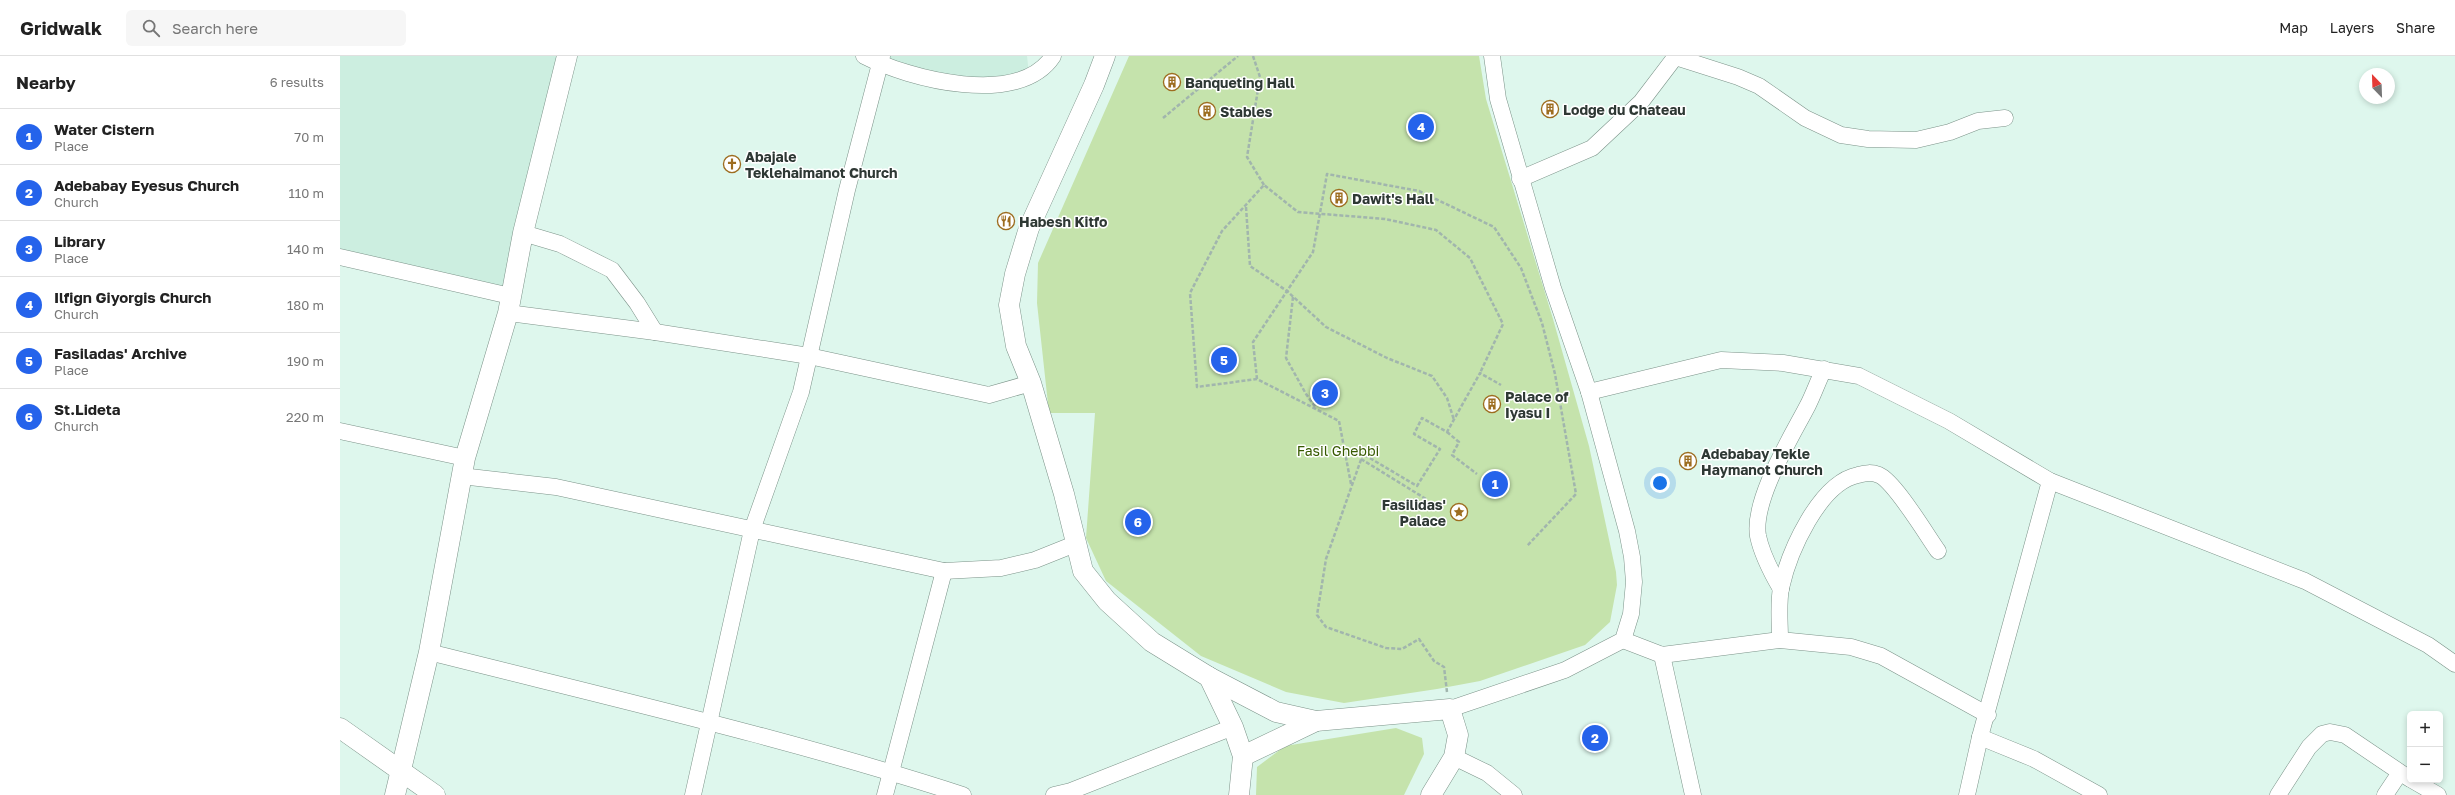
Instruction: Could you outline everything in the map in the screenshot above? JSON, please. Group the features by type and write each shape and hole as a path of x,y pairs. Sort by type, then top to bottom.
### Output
{"street":[{"path":"395,795 429,652 463,467 509,304 523,233 567,56"},
{"path":"864,56 882,60 951,84 990,86 1018,80 1046,65 1052,56"},
{"path":"1105,56 1094,85 1029,228 1015,274 1009,305 1016,346 1031,384 1064,494 1075,544 1083,571 1107,601 1152,642 1209,677 1276,712 1316,721 1450,710 1565,670 1623,640 1631,614 1634,582 1632,557 1588,392 1553,288 1520,179 1498,99 1492,56"},
{"path":"1520,179 1592,148 1641,102 1676,57 1738,77 1759,86 1805,118 1841,135 1868,139 1916,140 1950,132 1978,121 2004,118"},
{"path":"693,795 752,530 801,392 847,190 882,60"},
{"path":"523,233 560,244 612,270 637,303 655,332"},
{"path":"340,257 509,304 655,332 809,356 989,395 1031,384"},
{"path":"1588,392 1721,360 1764,361 1824,369 1859,376 1949,421 2050,481 2305,581 2428,645 2455,664"},
{"path":"1781,589 1771,573 1758,534 1760,513 1783,452 1824,369"},
{"path":"340,431 463,467 944,571 1001,568 1035,560 1075,544"},
{"path":"1780,640 1781,589 1798,543 1814,511 1830,491 1840,482 1871,472 1888,481 1938,551"},
{"path":"1967,795 1980,737 1988,715 2050,481"},
{"path":"885,795 944,571"},
{"path":"1623,640 1662,655 1780,640 1851,647 1881,656 1988,715"},
{"path":"429,652 709,722 892,772 963,795"},
{"path":"1662,655 1693,795"},
{"path":"1209,677 1233,727 1243,756 1239,795"},
{"path":"1431,795 1454,757 1458,735 1450,710"},
{"path":"1243,756 1316,721"},
{"path":"1054,795 1071,791 1233,727"},
{"path":"340,728 435,795"},
{"path":"2278,795 2309,747 2322,734 2330,732 2345,734 2407,777 2385,795"},
{"path":"1980,737 2034,759 2099,795"},
{"path":"1454,757 1487,773 1514,795"},
{"path":"2417,783 2438,795"}],"path":[{"path":"1163,118 1238,56"},
{"path":"1253,56 1260,76 1247,157 1264,185 1298,212 1320,215 1385,219 1436,230 1470,258 1503,324 1480,373 1447,432"},
{"path":"1257,379 1253,342 1313,252 1327,174 1419,191 1494,227 1521,268 1542,323 1550,352 1576,494 1527,546"},
{"path":"1264,185 1222,231 1190,293 1197,387 1257,379 1339,421 1351,484"},
{"path":"1246,206 1250,266 1287,291 1326,327 1387,358 1432,376 1447,398 1454,420"},
{"path":"1293,297 1286,358 1306,394 1318,410"},
{"path":"1480,373 1501,385"},
{"path":"1450,710 1444,667 1434,661 1419,640 1402,649 1386,648 1326,627 1317,615 1326,559 1351,484 1363,454 1417,486 1440,449 1414,434 1422,418 1447,432 1459,442 1452,456 1477,474"},
{"path":"1361,459 1426,499"}],"shaded area":[{"path":"340,56 566,56 510,296 340,257"},
{"path":"864,56 1027,56 1029,74 951,84"}],"green space":[{"name":"Fasil Ghebbi","path":"1129,56 1479,56 1486,99 1553,319 1589,446 1616,572 1617,585 1610,622 1585,645 1480,681 1344,703 1286,692 1201,656 1106,581 1086,538 1095,413 1049,413 1037,303 1038,263"},
{"path":"1396,728 1422,738 1424,754 1404,795 1256,795 1257,767 1285,746"}],"place":[{"name":"Banqueting Hall","path":"1172,82"},
{"name":"Lodge du Chateau","path":"1550,109"},
{"name":"Stables","path":"1207,111"},
{"name":"Ilfign Giyorgis Church","path":"1421,127"},
{"name":"Abajale Teklehaimanot Church","path":"732,164"},
{"name":"Dawit's Hall","path":"1339,198"},
{"name":"Habesh Kitfo","path":"1006,221"},
{"name":"Fasiladas' Archive","path":"1224,360"},
{"name":"Library","path":"1325,393"},
{"name":"Palace of Iyasu I","path":"1492,404"},
{"name":"Adebabay Tekle Haymanot Church","path":"1688,461"},
{"name":"Water Cistern","path":"1495,484"},
{"name":"Fasilidas' Palace","path":"1459,512"},
{"name":"St.Lideta","path":"1138,522"},
{"name":"Adebabay Eyesus Church","path":"1595,738"}]}
